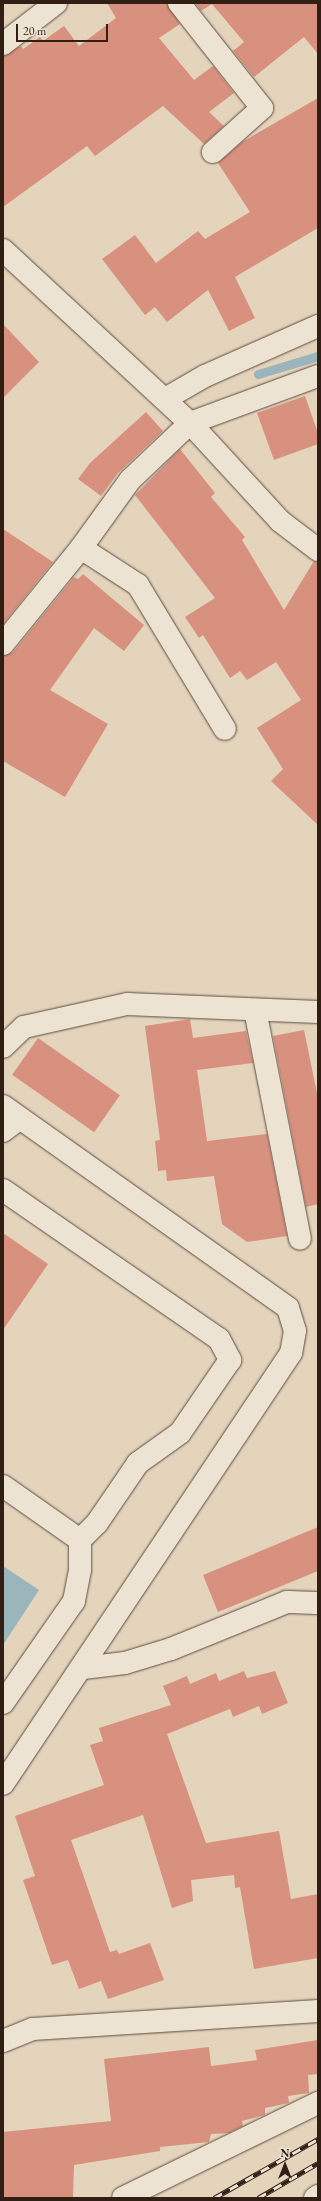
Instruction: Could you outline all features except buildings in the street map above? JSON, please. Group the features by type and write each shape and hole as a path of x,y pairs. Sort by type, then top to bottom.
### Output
{"street":[{"path":"3,44 56,3"},
{"path":"179,3 262,108 213,152"},
{"path":"3,250 190,423 280,521 318,550"},
{"path":"165,399 205,376 318,326"},
{"path":"3,644 81,548 130,480 190,423 318,376"},
{"path":"81,548 138,585 226,729"},
{"path":"3,1047 24,1027 127,1004 318,1012"},
{"path":"255,1010 300,1239"},
{"path":"3,1106 12,1124 288,1308 295,1331 291,1353 82,1668 3,1784"},
{"path":"3,1190 219,1339 230,1360 180,1433 138,1463 97,1523 80,1540 80,1570 74,1601 3,1703"},
{"path":"3,1486 80,1540"},
{"path":"82,1668 125,1663 171,1649 287,1602 318,1603"},
{"path":"3,2041 33,2029 318,2011"},
{"path":"123,2198 318,2103"}],"water":[{"path":"3,1566 39,1590 3,1645"}],"waterway":[{"path":"258,374 318,356"}],"railway":[{"path":"214,2198 318,2139"},
{"path":"258,2198 318,2163"}]}
